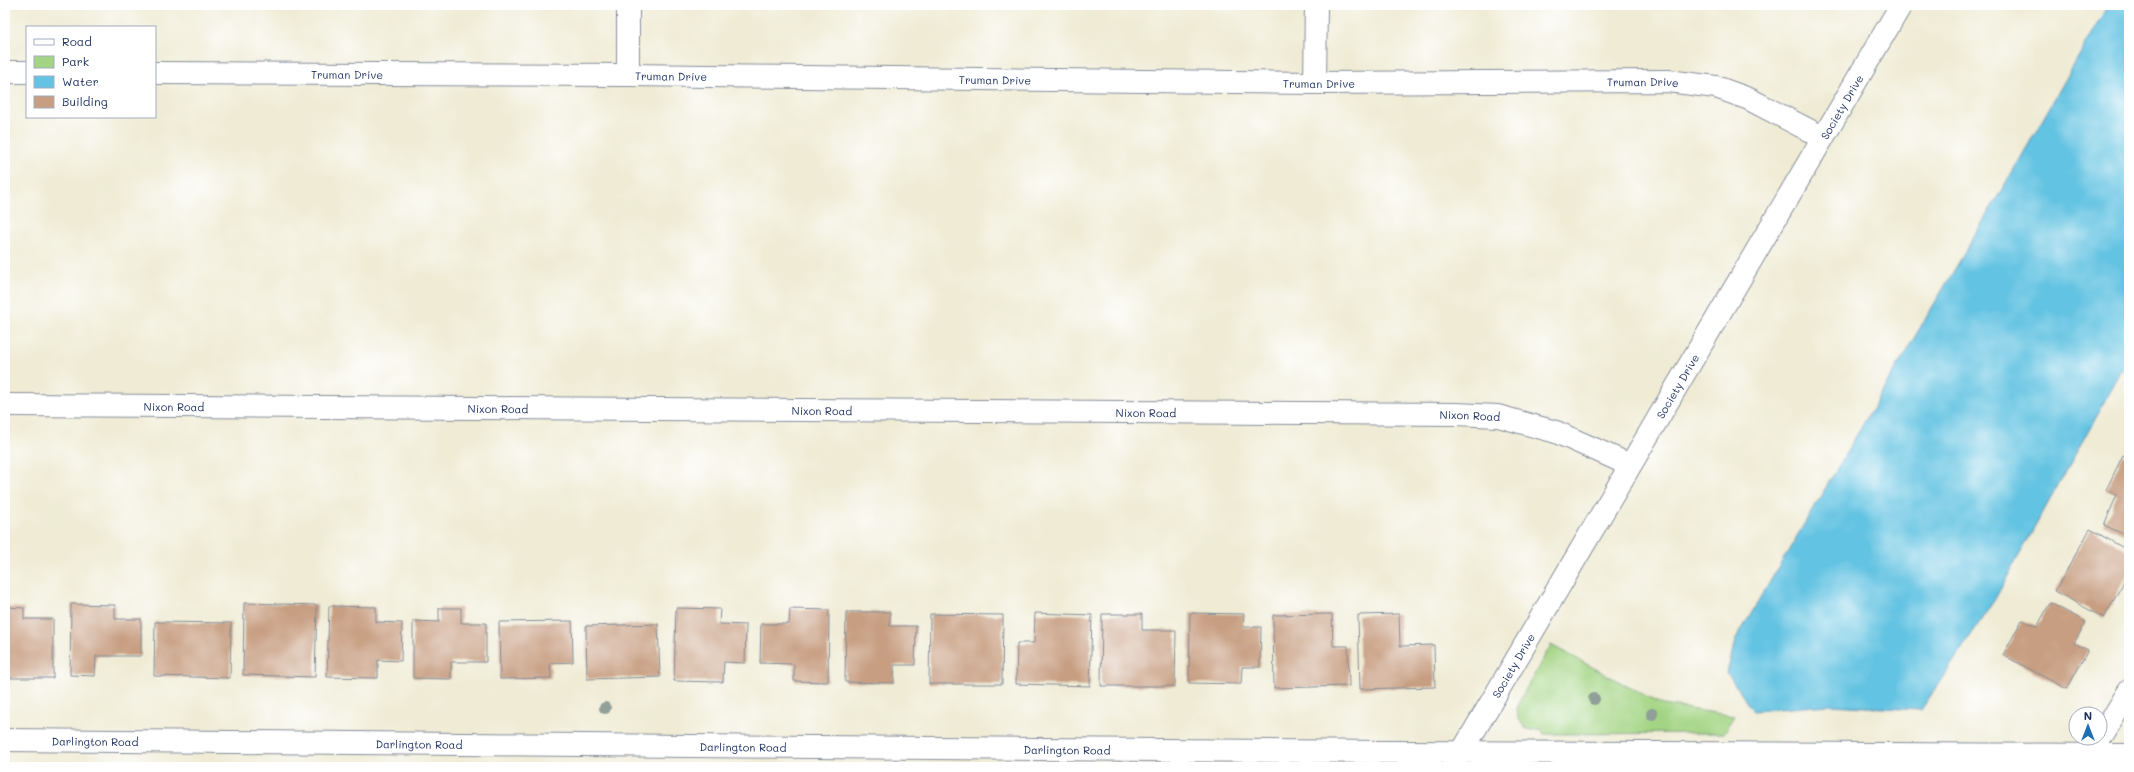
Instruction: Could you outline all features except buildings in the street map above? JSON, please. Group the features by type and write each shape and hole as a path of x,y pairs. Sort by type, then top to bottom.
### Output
{"street":[{"path":"628,5 628,75"},
{"path":"1315,83 1316,5"},
{"name":"Society Drive","path":"1457,760 1901,5"},
{"path":"5,72 26,72"},
{"name":"Truman Drive","path":"156,73 628,75 1315,83 1676,82 1716,87 1749,99 1822,137"},
{"name":"Nixon Road","path":"5,405 1456,414 1498,416 1556,432 1630,465"},
{"path":"2087,761 2129,691"},
{"name":"Darlington Road","path":"5,740 1457,760 1728,754 1813,754 2087,761 2129,755"}],"green space":[{"path":"1551,645 1663,705 1735,716 1724,733 1544,734 1541,729 1530,730 1525,728 1518,718 1518,703"}],"water":[{"path":"2108,5 2129,5 2129,357 1995,599 1921,710 1829,705 1753,711 1727,673 1735,641 2027,147"}]}
